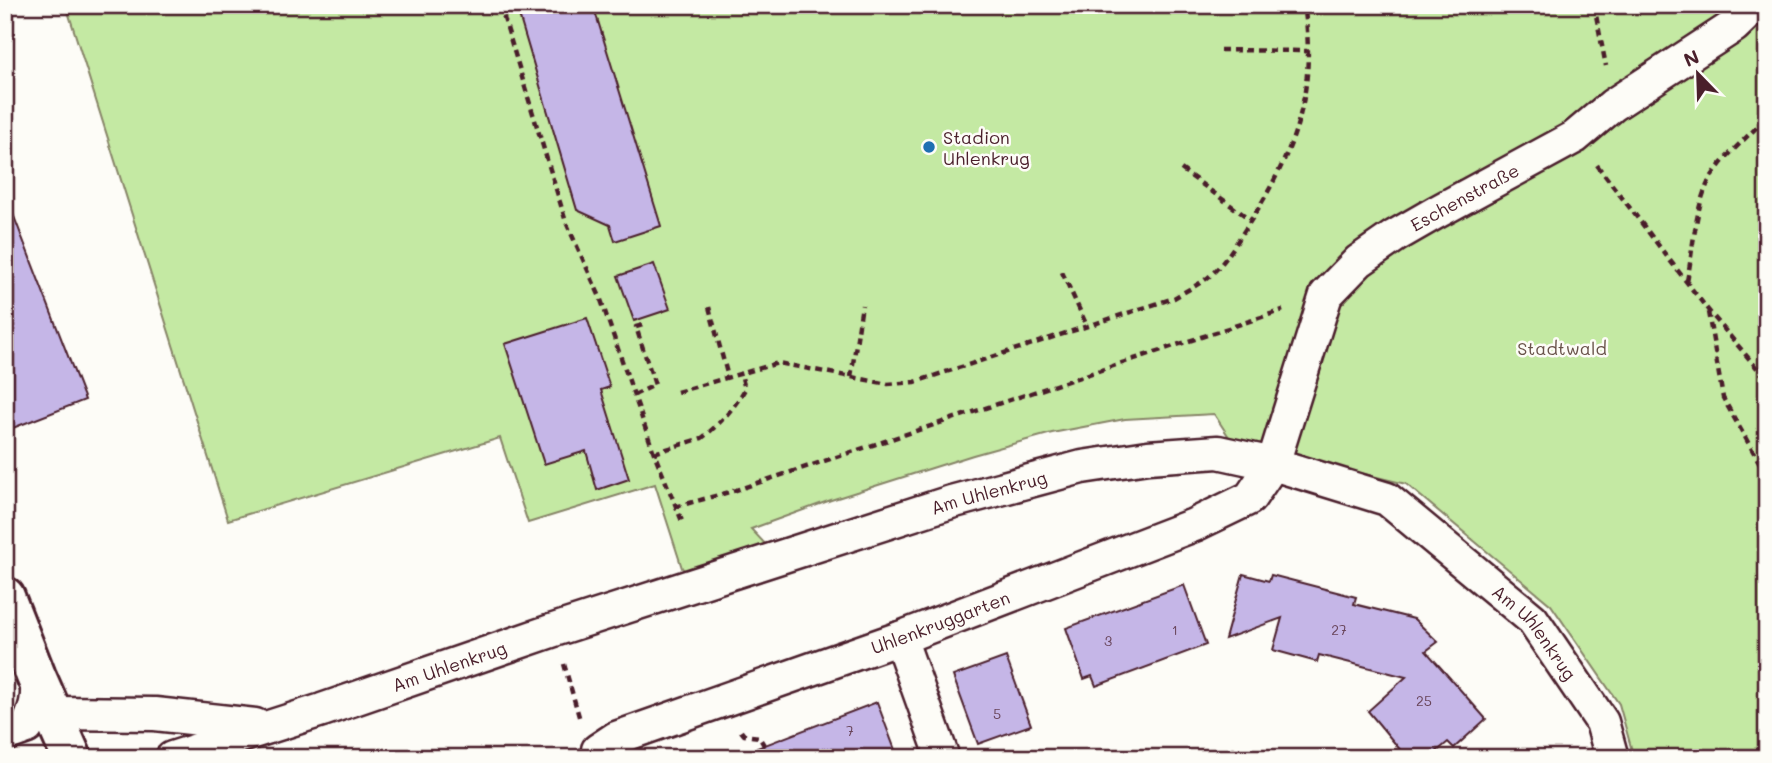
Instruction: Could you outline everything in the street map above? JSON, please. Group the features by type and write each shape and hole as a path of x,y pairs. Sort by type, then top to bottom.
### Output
{"main road":[{"path":"5,597 72,758"}],"street":[{"name":"Eschenstraße","path":"1273,464 1326,295 1359,261 1395,236 1574,137 1613,105 1734,26 1756,5"},
{"name":"Am Uhlenkrug","path":"172,758 554,630 938,506 1082,467 1148,457 1218,452 1273,464 1387,499 1532,619 1602,722 1612,758"},
{"name":"Uhlenkruggarten","path":"590,744 598,750 616,738 900,638 1194,525 1250,498 1273,464"},
{"path":"900,638 943,758"},
{"path":"5,735 27,727 35,711 38,694 36,676"},
{"name":"Am Uhlenkrug","path":"53,713 155,714 267,727"}],"path":[{"path":"500,5 566,222 600,297 654,453 682,521"},
{"path":"677,391 778,363 888,384 915,382 1174,298 1208,278 1232,248 1276,180 1296,132 1306,95 1304,5"},
{"path":"1594,5 1613,105"},
{"path":"1220,50 1307,51"},
{"path":"1687,281 1701,201 1708,183 1767,117"},
{"path":"1574,137 1708,310 1767,380"},
{"path":"1181,169 1251,220"},
{"path":"1062,272 1087,326"},
{"path":"675,507 733,491 1326,295"},
{"path":"851,377 862,305"},
{"path":"709,307 729,377"},
{"path":"1708,310 1723,398 1767,477"},
{"path":"634,395 656,385 636,327 646,324"},
{"path":"654,453 692,442 708,433 735,406 745,388 741,374"},
{"path":"569,683 590,744"},
{"path":"768,749 772,758"}],"green space":[{"name":"Stadtwald","path":"66,5 1767,5 1767,758 1634,758 1619,704 1551,605 1406,484 1233,443 1214,414 1125,419 1052,433 973,455 831,500 751,529 770,549 693,577 682,568 655,484 528,523 500,438 228,520"}],"building":[{"path":"516,5 593,5 661,226 615,241 610,225 577,210"},
{"path":"8,201 85,400 5,431 5,202"},
{"path":"654,264 670,309 634,321 618,276"},
{"path":"587,318 610,387 601,390 629,479 597,490 586,451 544,464 505,344"},
{"path":"1243,574 1269,581 1271,575 1356,597 1354,604 1414,619 1438,642 1426,651 1486,719 1454,748 1448,742 1429,758 1407,758 1368,711 1406,677 1319,655 1317,662 1273,650 1282,618 1225,639"},
{"path":"1184,585 1206,645 1096,686 1092,676 1084,679 1066,628"},
{"path":"1006,657 1031,725 978,744 953,676"},
{"path":"877,702 898,758 740,758 739,755"}],"place":[{"name":"Stadion Uhlenkrug","path":"929,147"}]}
